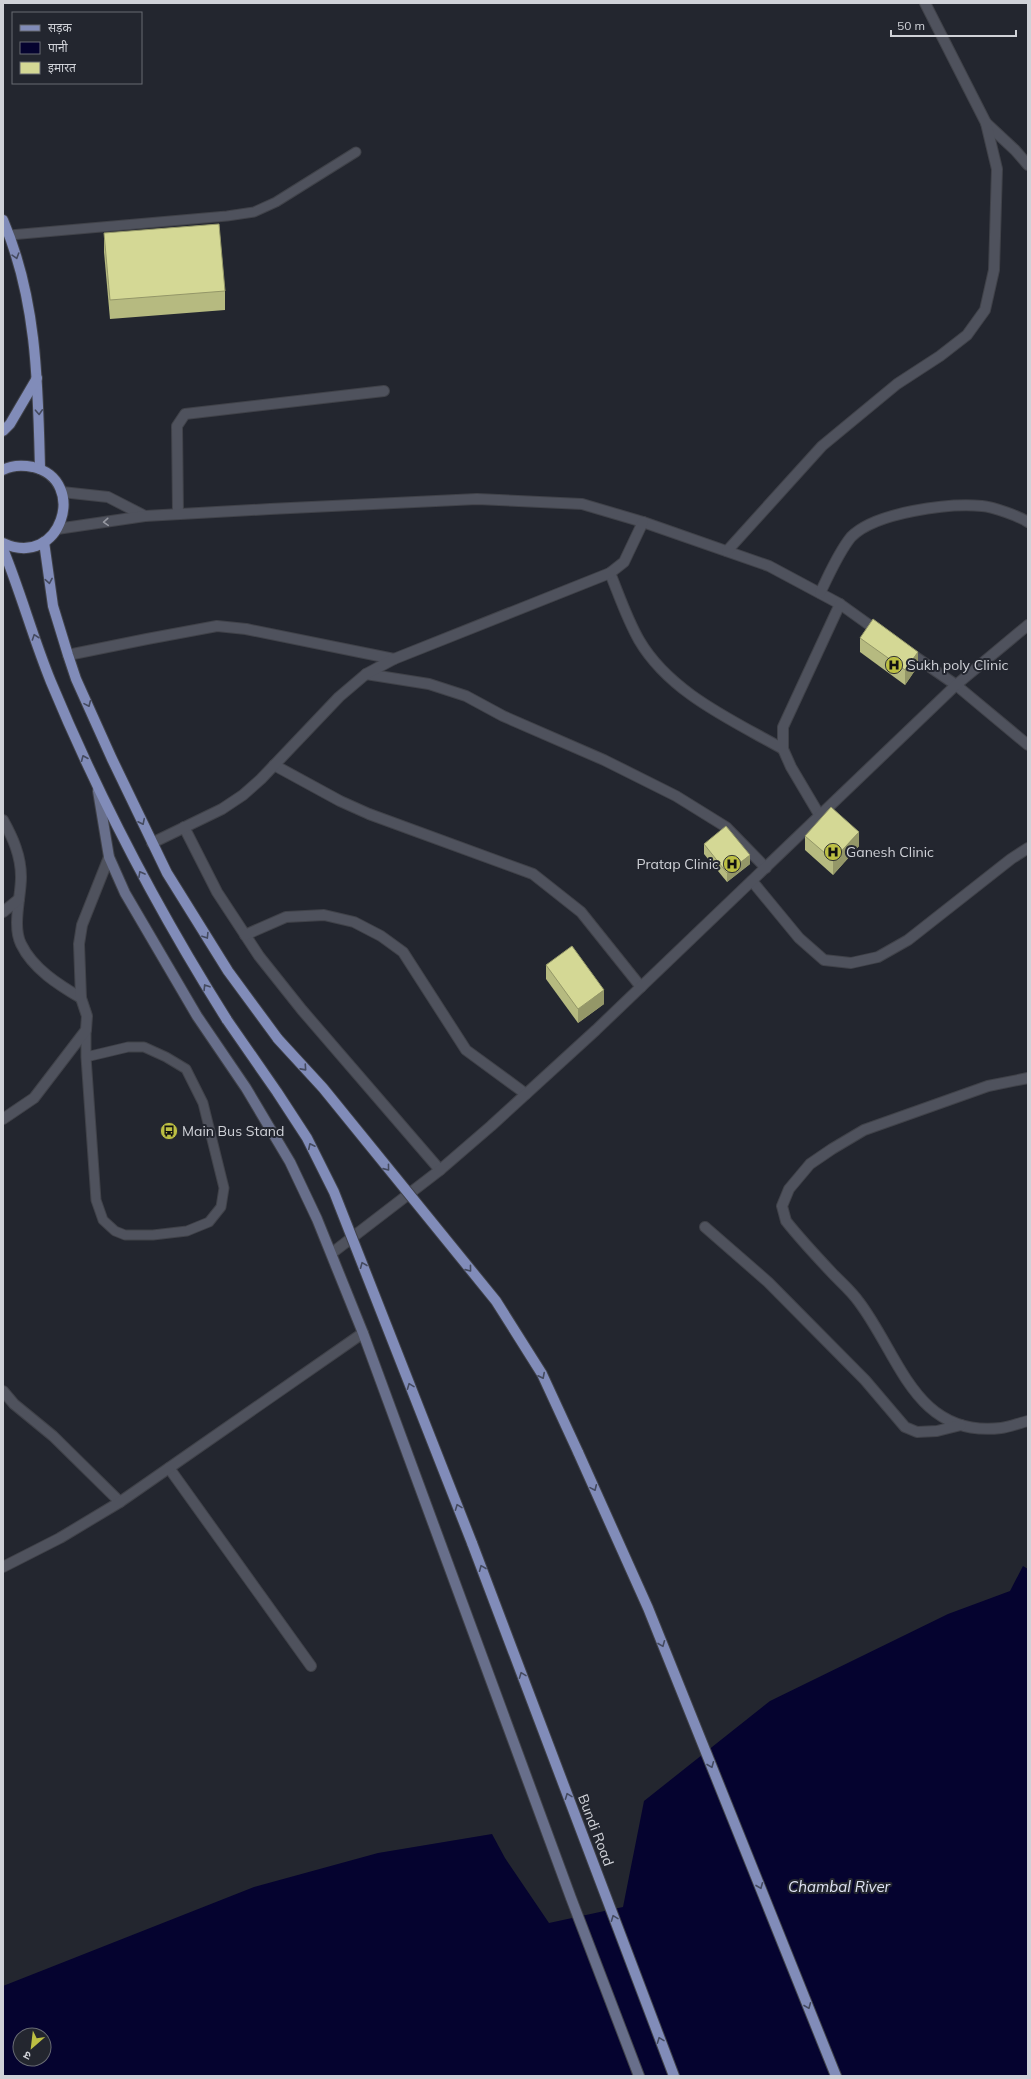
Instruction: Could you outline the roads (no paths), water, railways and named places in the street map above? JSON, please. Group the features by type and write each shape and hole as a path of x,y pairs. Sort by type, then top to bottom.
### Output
{"main road":[{"path":"3,220 10,235 29,305 36,351 40,469"},
{"path":"3,431 10,424 37,378"},
{"path":"3,470 24,465 40,469 53,478 62,492 64,505 62,518 57,529 44,542 33,547 22,548 3,543"},
{"path":"44,542 53,606 76,679 108,752 167,873 228,971 278,1038 323,1088 496,1301 542,1374 648,1608 836,2076"},
{"name":"Bundi Road","path":"3,549 51,681 98,791 141,875 227,1020 307,1138 334,1192 492,1594 674,2076"}],"street":[{"path":"727,551 822,446 897,384 940,356 967,335 985,310 994,270 997,170 986,123 925,3"},
{"path":"986,123 1015,150 1028,165"},
{"path":"178,514 177,426 185,414 384,391"},
{"path":"62,492 108,497 145,516"},
{"path":"57,529 145,516 477,499 582,504 643,522 769,566 840,604 885,636"},
{"path":"820,593 852,537 870,525 904,513 946,506 984,506 1028,522"},
{"path":"152,843 222,809 243,795 274,766 338,697 366,674 394,659 610,573 624,562 643,522"},
{"path":"610,573 639,640 665,674 704,704 783,749"},
{"path":"820,816 791,767 783,749 783,727 840,604"},
{"path":"332,1253 440,1170 526,1094 641,987 956,685 1028,625"},
{"path":"68,655 146,638 217,626 246,629 394,659"},
{"path":"898,645 956,685 1028,745"},
{"path":"366,674 429,684 466,696 503,716 604,760 676,796 726,827 766,868"},
{"path":"274,766 340,802 533,874 581,912 641,987"},
{"path":"98,791 109,857 125,893 198,1016 246,1088 290,1162 332,1253 363,1333 571,1898 640,2076"},
{"path":"3,820 19,856 21,878 17,922 20,943 35,964 55,982 81,998"},
{"path":"184,827 217,892 259,956 302,1010 440,1170"},
{"path":"752,881 799,938 824,960 851,963 878,957 908,940 1011,859 1028,848"},
{"path":"3,1119 34,1098 86,1030 87,1016 81,998 79,951 81,931 109,857"},
{"path":"3,912 19,899"},
{"path":"245,935 286,917 324,916 354,922 381,936 403,952 466,1050 526,1094"},
{"path":"1028,1078 988,1086 864,1130 810,1164 789,1189 782,1206 786,1221 858,1300 876,1325 909,1384 927,1406 961,1425 974,1428 1002,1428 1028,1421"},
{"path":"705,1227 768,1282 865,1380 905,1427 917,1432 938,1431 961,1425"},
{"path":"3,1567 60,1538 120,1502 363,1333"},
{"path":"3,1391 14,1404 54,1436 120,1502"},
{"path":"169,1468 311,1666"}],"lane":[{"path":"10,235 227,216 254,212 276,202 356,152"},
{"path":"86,1030 86,1057 96,1200 103,1220 115,1231 132,1235 153,1235 187,1231 209,1222 221,1207 224,1188 203,1103 186,1070 166,1057 144,1047 128,1047 86,1057"}],"water":[{"name":"Chambal River","path":"1023,1566 1028,1569 1028,2076 3,2076 3,1986 254,1887 378,1853 492,1834 505,1858 549,1923 623,1907 644,1801 770,1701 948,1614 1010,1591"}],"place":[{"name":"Sukh poly Clinic","path":"894,665"},
{"name":"Ganesh Clinic","path":"833,852"},
{"name":"Pratap Clinic","path":"732,864"},
{"name":"Main Bus Stand","path":"169,1131"}]}
